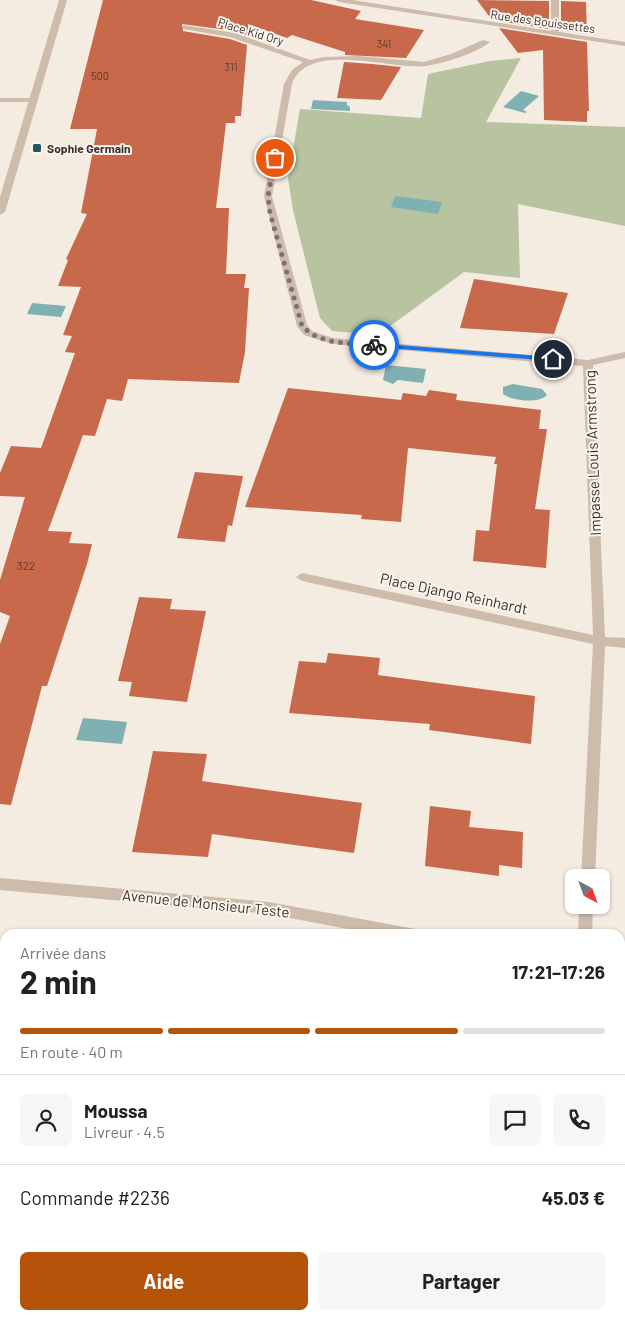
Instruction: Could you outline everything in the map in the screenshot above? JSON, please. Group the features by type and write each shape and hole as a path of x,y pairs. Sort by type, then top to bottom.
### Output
{"street":[{"path":"0,212 63,0"},
{"name":"Rue des Bouissettes","path":"339,0 440,18 625,44"},
{"path":"555,0 555,34"},
{"name":"Place Kid Ory","path":"186,27 232,35 309,62"},
{"path":"309,62 338,58 424,64 448,58 486,42"},
{"name":"Impasse Louis Armstrong","path":"309,62 296,70 288,84 268,196 270,213 302,326 308,333 332,341 588,363 599,642 588,869"},
{"path":"0,100 34,100"},
{"path":"588,363 625,355"},
{"name":"Place Django Reinhardt","path":"302,577 599,642 625,644"},
{"name":"Avenue de Monsieur Teste","path":"0,884 269,908 383,929"},
{"path":"584,929 585,914"}],"green space":[{"path":"521,58 486,122 625,127 625,226 518,204 520,278 464,272 378,335 332,331 320,318 293,210 288,178 300,109 421,118 428,74 490,61"}],"water":[{"path":"521,91 539,96 523,110 527,112 503,107"},
{"path":"313,100 347,102 350,111 311,109"},
{"path":"395,196 442,202 438,214 391,207"},
{"path":"32,303 66,306 61,317 27,314"},
{"path":"386,365 426,369 423,383 398,380 393,384 383,380"},
{"path":"513,384 542,389 547,395 538,400 526,400 503,394 503,387"},
{"path":"83,718 127,722 122,744 76,740"}],"building":[{"path":"103,0 311,0 361,11 355,19 424,30 406,58 345,55 345,52 292,35 287,38 248,24 248,36 235,31 182,24 183,31 230,39 247,45 241,116 235,116 235,123 226,123 216,208 229,208 226,274 246,274 244,288 249,288 245,352 239,383 128,379 122,401 107,399 95,436 83,435 48,531 72,532 69,543 92,544 47,686 42,686 11,805 0,804 0,644 10,616 0,612 0,580 25,497 0,496 0,473 11,446 41,448 75,353 65,352 72,336 63,335 81,287 58,286 68,260 66,259 87,214 81,213 97,129 70,129"},
{"path":"477,0 549,1 549,29 492,20"},
{"path":"561,1 586,2 587,34 561,30"},
{"path":"499,28 587,42 589,111 587,111 587,122 544,120 543,50 518,53"},
{"path":"344,62 401,67 381,100 337,98"},
{"path":"474,279 568,293 554,334 460,328"},
{"path":"288,388 401,400 403,393 426,396 429,390 457,394 456,400 541,410 539,429 547,429 535,509 550,510 546,568 473,561 476,530 489,531 497,464 494,464 496,457 408,448 401,522 361,519 362,515 245,507"},
{"path":"195,472 243,476 232,526 228,525 225,542 177,538"},
{"path":"139,597 172,599 170,609 206,611 187,702 129,696 132,682 118,681"},
{"path":"328,653 380,658 378,675 535,696 531,744 429,730 430,724 289,713 299,661 326,663"},
{"path":"153,751 207,754 202,781 362,803 354,853 212,834 208,857 132,852"},
{"path":"430,806 471,811 469,827 523,832 522,868 499,865 499,876 425,866"}],"way so far":[{"path":"275,158 268,196 270,213 302,326 308,333 319,338 374,345"}],"place":[{"name":"Sophie Germain","path":"37,148"}],"route":[{"path":"374,345 553,359"}]}
